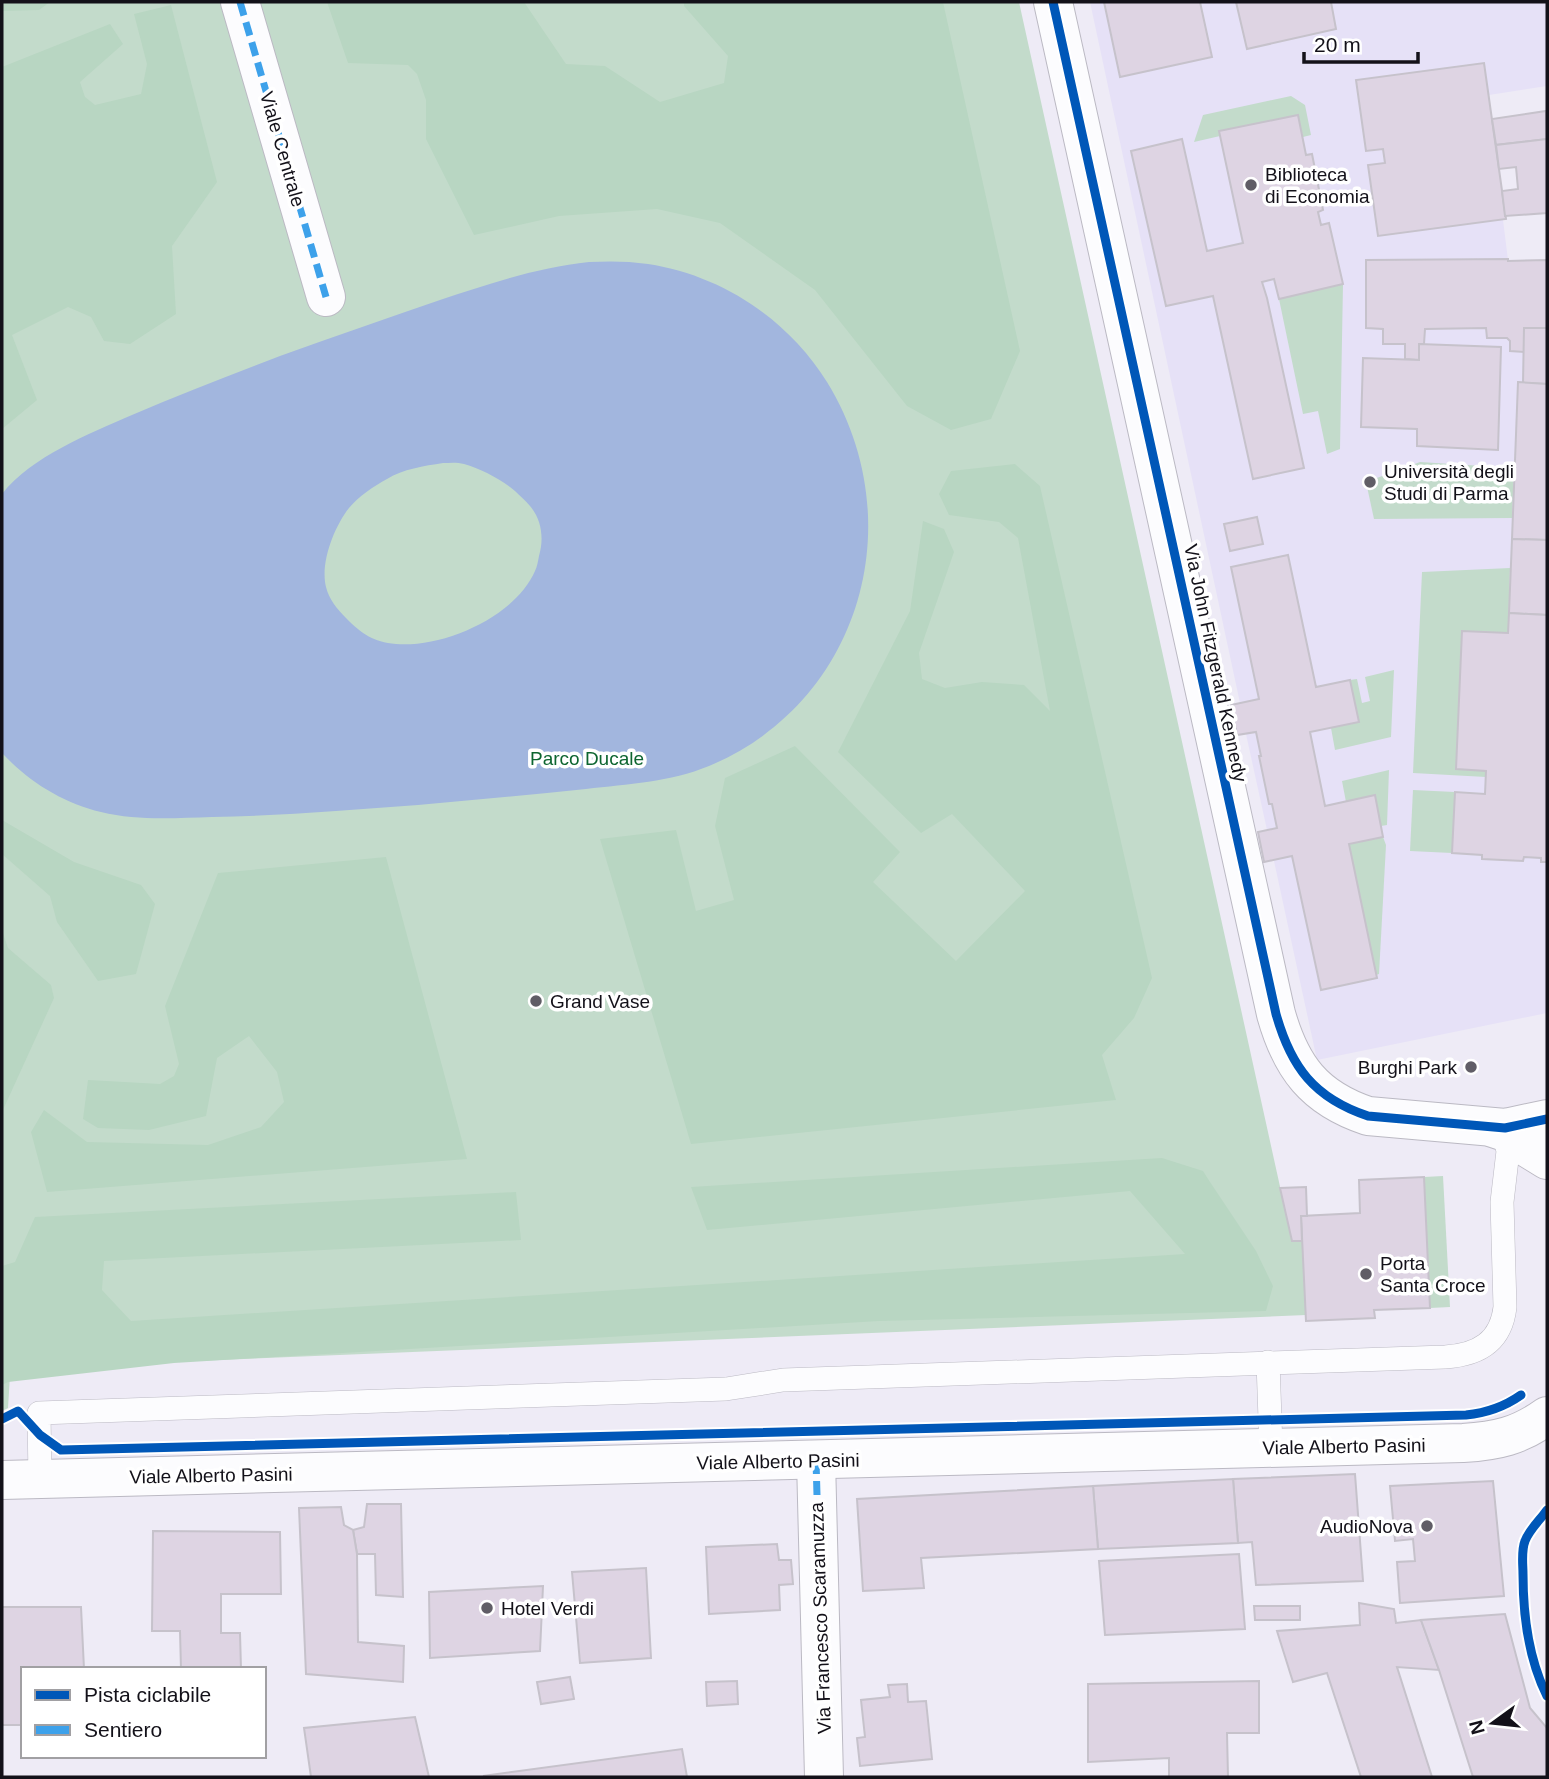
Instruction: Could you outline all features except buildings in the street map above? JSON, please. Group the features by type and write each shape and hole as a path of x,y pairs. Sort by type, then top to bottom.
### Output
{"street":[{"name":"Viale Centrale","path":"240,2 326,297"},
{"name":"Via John Fitzgerald Kennedy","path":"1053,2 1282,1035 1291,1055 1316,1088 1349,1109 1388,1118 1493,1128 1517,1127 1547,1119"},
{"name":"Via John Fitzgerald Kennedy","path":"1493,1128 1508,1133 1547,1160"},
{"name":"Viale Alberto Pasini","path":"2,1480 1483,1442 1522,1432 1547,1416"},
{"name":"Via Francesco Scaramuzza","path":"816,1460 824,1777"}],"lane":[{"path":"40,1479 39,1413 726,1390 783,1380 1454,1357 1479,1350 1491,1340 1500,1328 1505,1307 1502,1202 1508,1151 1502,1134 1493,1128"},
{"path":"1268,1362 1271,1448"}],"shaded area":[{"name":"Università degli Studi di Parma","path":"1090,2 1547,2 1547,86 1489,95 1506,219 1503,220 1508,260 1547,260 1547,1013 1317,1060 1274,861 1264,862 1258,832 1267,830 1246,734 1237,735 1231,705 1240,703"}],"green space":[{"name":"Parco Ducale","path":"2,2 1019,2 1292,1241 1302,1241 1306,1315 50,1367 11,1359 8,1408 2,1411"},
{"path":"2,2 50,2 39,10 2,11"},
{"path":"327,2 524,2 566,64 605,66 660,102 724,83 728,56 684,6 684,2 943,2 1020,351 991,419 951,430 907,406 815,290 720,223 657,209 559,216 474,235 426,139 426,100 417,74 408,65 348,63"},
{"path":"171,5 217,182 172,246 176,314 130,344 104,341 91,317 68,307 12,335 37,400 2,429 2,67 110,24 123,44 80,82 85,97 95,105 141,94 147,64 134,14"},
{"path":"1291,96 1305,105 1311,135 1303,137 1298,115 1220,131 1220,136 1194,142 1203,115"},
{"path":"1343,284 1340,449 1327,454 1318,411 1303,414 1279,299"},
{"path":"1420,462 1514,468 1512,518 1374,519 1366,482"},
{"path":"1015,464 1040,486 1152,978 1134,1018 1102,1055 1116,1100 691,1144 600,839 676,830 696,911 734,900 715,826 725,778 795,746 900,852 873,882 956,961 1025,891 952,814 921,833 838,752 910,611 923,521 944,529 954,552 919,653 922,679 945,688 982,682 1024,685 1050,711 1018,538 999,522 949,515 939,494 951,471"},
{"path":"1510,568 1508,633 1462,632 1456,769 1486,771 1486,777 1413,773 1422,572"},
{"path":"1394,670 1391,737 1335,750 1331,728 1359,722 1350,680 1357,679 1362,703 1370,701 1365,677"},
{"path":"1389,770 1387,825 1381,826 1375,796 1346,802 1342,781"},
{"path":"1413,790 1455,792 1452,853 1410,851"},
{"path":"2,820 74,862 141,885 155,904 136,974 98,981 57,922 50,896 2,854"},
{"path":"1383,837 1386,845 1379,974 1376,975 1349,844"},
{"path":"386,857 467,1159 47,1192 31,1132 44,1110 87,1142 208,1145 261,1127 284,1102 277,1072 249,1036 217,1058 206,1116 149,1130 98,1128 83,1119 88,1080 160,1084 174,1076 179,1064 165,1006 218,873"},
{"path":"2,930 8,948 51,985 54,998 2,1112"},
{"path":"1162,1158 1203,1171 1256,1251 1273,1286 1266,1311 879,1321 174,1363 8,1382 2,1385 2,1266 15,1262 35,1217 516,1192 521,1240 104,1261 102,1290 131,1321 1185,1254 1130,1191 707,1230 691,1187"},
{"path":"1443,1176 1450,1307 1430,1308 1424,1177"}],"water":[{"path":"589,262 648,264 675,270 701,278 750,304 772,320 811,359 827,382 853,435 866,491 867,547 857,602 836,653 804,698 761,737 709,766 649,782 418,805 289,814 170,818 115,815 73,803 35,782 2,753 2,494 14,480 45,457 80,438 225,377 458,294 514,277","holes":["445,463 464,464 491,475 528,504 537,517 542,536 536,569 525,588 511,602 476,626 435,641 415,644 396,644 374,639 346,618 327,591 325,567 338,525 349,508 377,485 407,470"]}],"marked path":[{"path":"240,2 326,297"},
{"path":"816,1460 819,1565"}],"cycle path":[{"path":"1053,2 1276,1014 1289,1050 1297,1065 1319,1090 1349,1109 1368,1116 1505,1128 1547,1119"},
{"path":"2,1419 18,1411 40,1435 61,1450 1466,1415 1495,1409 1521,1395"},
{"path":"1547,1510 1527,1537 1523,1558 1528,1636 1535,1667 1547,1696"}],"place":[{"name":"Biblioteca di Economia","path":"1251,185"},
{"name":"Università degli Studi di Parma","path":"1370,482"},
{"name":"Grand Vase","path":"536,1001"},
{"name":"Burghi Park","path":"1471,1067"},
{"name":"Porta Santa Croce","path":"1366,1274"},
{"name":"AudioNova","path":"1427,1526"},
{"name":"Hotel Verdi","path":"487,1608"}]}
